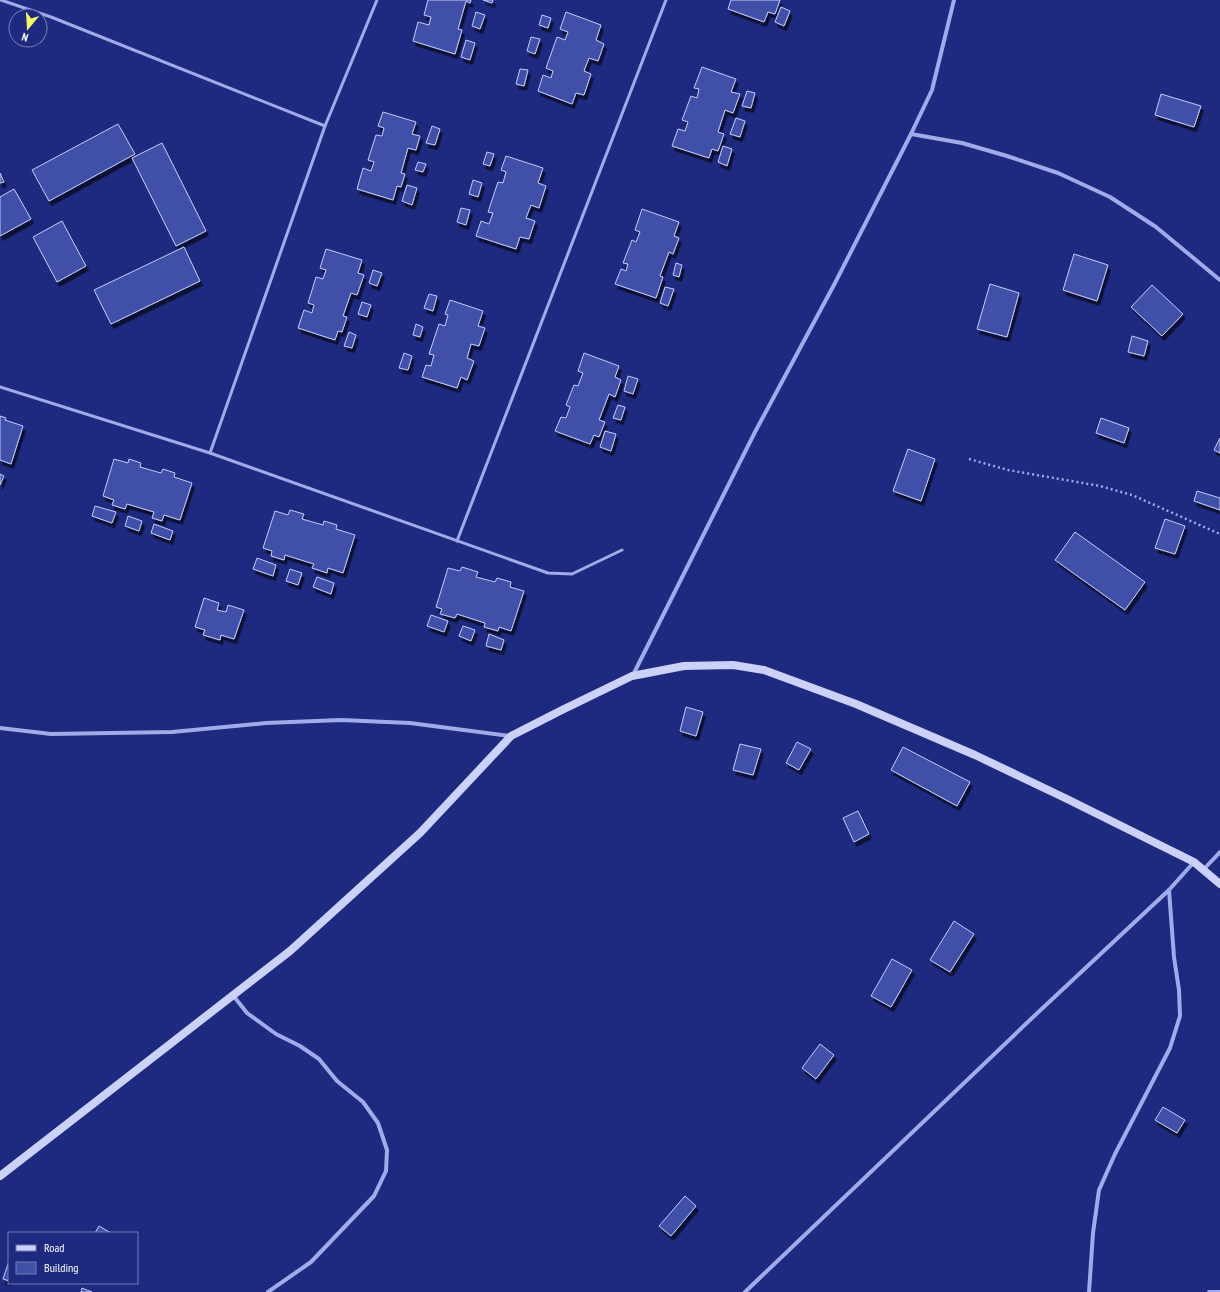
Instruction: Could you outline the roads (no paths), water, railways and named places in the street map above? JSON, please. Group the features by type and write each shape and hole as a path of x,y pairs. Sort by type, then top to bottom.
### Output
{"street":[{"path":"632,676 755,432 835,283 932,90 954,0"},
{"path":"911,134 962,143 1007,156 1058,173 1110,197 1156,226 1220,280"},
{"path":"0,1176 232,994 290,951 420,833 511,736 632,676 684,666 733,664 764,670 856,704 975,755 1072,801 1194,862 1220,884"},
{"path":"0,728 51,734 172,732 266,723 341,720 410,723 511,736"},
{"path":"1203,870 1220,852"},
{"path":"745,1292 1019,1030 1169,890 1194,862"},
{"path":"1089,1292 1093,1233 1098,1190 1170,1048 1180,1016 1179,990 1174,957 1169,890"},
{"path":"232,994 247,1013 276,1034 300,1046 319,1059 337,1081 363,1102 378,1123 388,1150 386,1171 374,1196 311,1262 268,1292"},
{"path":"1210,1292 1220,1292"}],"lane":[{"path":"1,0 51,18 325,126"},
{"path":"210,453 325,126 377,0"},
{"path":"457,541 666,0"},
{"path":"0,388 210,453 548,573 572,574 622,550"}]}
